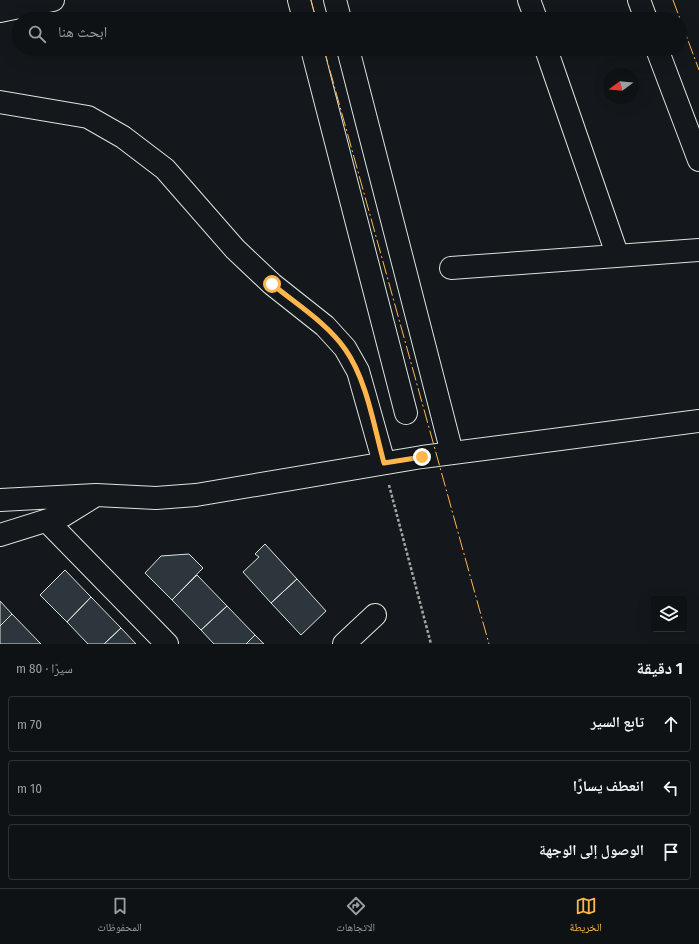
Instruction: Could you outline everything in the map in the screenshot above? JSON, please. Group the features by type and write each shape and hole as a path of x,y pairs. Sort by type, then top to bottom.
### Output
{"street":[{"path":"0,11 53,0"},
{"path":"299,0 302,12"},
{"path":"335,0 338,12"},
{"path":"529,0 533,12"},
{"path":"639,0 643,12"},
{"path":"314,56 406,413"},
{"path":"548,56 617,254"},
{"path":"660,56 699,160"},
{"path":"320,76 351,58 452,453"},
{"path":"0,102 88,117 123,137 165,169 241,254 272,284 325,326 344,348 358,371 384,463"},
{"path":"451,268 617,254 699,250"},
{"path":"0,500 96,495 156,498 196,495 384,463 699,421"},
{"path":"0,535 47,521 64,514 96,495"},
{"path":"47,521 167,644"},
{"path":"344,644 375,616"}],"path":[{"path":"384,463 431,644"}],"building":[{"path":"265,544 297,579 271,603 243,572 259,557 255,554"},
{"path":"189,554 203,568 172,600 145,573 161,556"},
{"path":"65,570 91,597 67,622 40,595"},
{"path":"197,575 227,606 201,630 172,600"},
{"path":"297,579 326,611 301,635 271,603"},
{"path":"91,597 121,628 104,644 88,644 67,622"},
{"path":"0,601 12,614 0,626"},
{"path":"227,606 255,635 246,644 214,644 201,630"},
{"path":"12,614 41,644 0,644 0,626"},
{"path":"121,628 136,644 104,644"},
{"path":"255,635 264,644 246,644"}],"power":[{"path":"311,0 314,12"},
{"path":"673,0 677,12"},
{"path":"687,38 699,70"},
{"path":"326,56 489,644"}],"route":[{"path":"272,284 325,326 344,348 358,371 384,463 422,457"}]}
